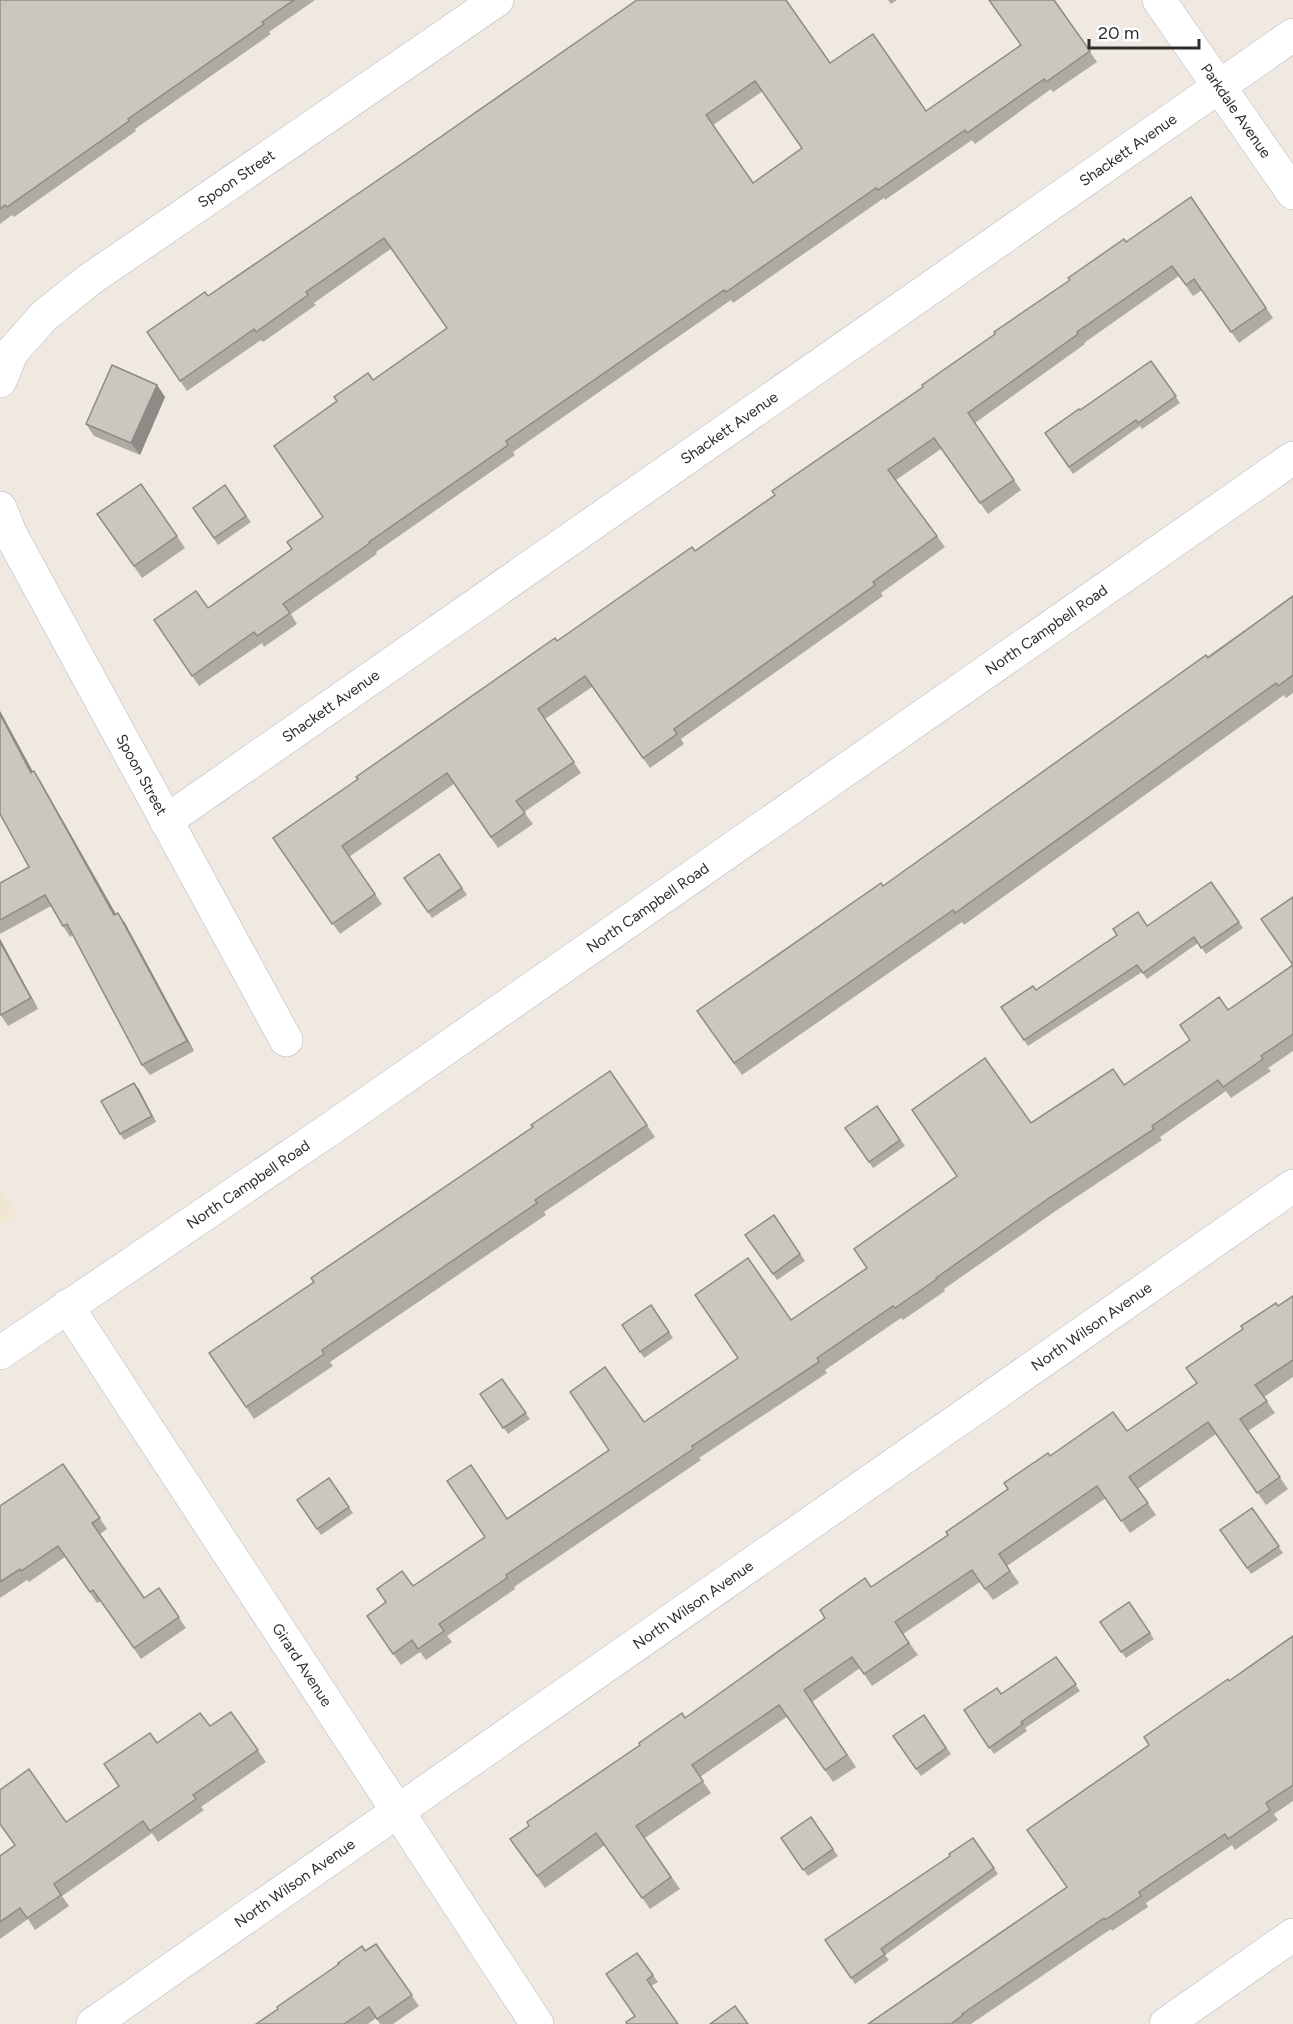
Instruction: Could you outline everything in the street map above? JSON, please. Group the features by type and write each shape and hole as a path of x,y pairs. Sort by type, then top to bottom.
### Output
{"street":[{"name":"Spoon Street","path":"0,381 12,352 44,315 89,280 497,0"},
{"name":"Parkdale Avenue","path":"1159,0 1293,193"},
{"name":"Shackett Avenue","path":"166,821 1293,35"},
{"name":"North Campbell Road","path":"0,1353 336,1125 1293,458"},
{"name":"Spoon Street","path":"0,508 11,535 286,1040"},
{"name":"North Wilson Avenue","path":"93,2024 1293,1186"},
{"name":"Girard Avenue","path":"67,1306 537,2024"},
{"path":"1166,2024 1293,1935"}],"shaded area":[{"path":"0,1186 16,1215 0,1226"}],"building":[{"path":"0,0 294,0 262,22 264,24 128,119 129,121 7,207 5,205 0,209"},
{"path":"637,0 786,0 830,63 873,34 926,111 1021,45 989,0 1054,0 1090,51 1046,82 1044,79 967,133 965,130 878,190 876,188 506,441 508,445 283,604 290,613 257,636 254,632 192,676 154,620 196,591 208,608 292,549 287,542 323,517 274,446 337,401 334,397 368,373 373,380 447,328 384,238 306,292 308,295 256,332 254,329 180,381 147,332 205,292 208,296","holes":["755,81 802,148 753,183 706,115"]},
{"path":"1191,197 1266,308 1231,332 1194,279 1186,285 1172,266 1077,332 1078,334 968,413 1014,480 980,503 934,438 888,470 937,536 873,582 875,585 674,729 677,734 643,758 585,676 538,709 574,762 516,801 525,813 491,837 447,773 342,846 375,894 332,924 273,838 555,638 557,641 692,547 695,551 775,495 772,491 923,387 922,385 995,334 994,332 1070,280 1068,278 1124,239 1126,242"},
{"path":"1151,361 1176,396 1138,423 1136,420 1069,467 1045,433"},
{"path":"112,365 157,385 131,443 86,424"},
{"path":"141,484 177,536 134,566 97,514"},
{"path":"225,485 246,516 214,538 193,508"},
{"path":"1293,596 1293,675 1278,686 1276,683 955,913 953,910 734,1063 697,1011 881,883 883,886 1206,655 1208,658"},
{"path":"0,714 31,773 34,771 114,915 118,913 187,1041 142,1065 67,924 63,926 45,895 0,920 0,883 29,867 0,814"},
{"path":"439,854 462,888 428,912 404,878"},
{"path":"1211,882 1239,922 1201,948 1194,937 1143,973 1137,965 1024,1040 1001,1007 1033,986 1036,990 1117,935 1113,929 1138,912 1147,926"},
{"path":"1293,897 1293,965 1261,919"},
{"path":"0,942 31,998 1,1015 0,1014"},
{"path":"1293,965 1293,1034 1261,1056 1263,1059 1223,1087 1218,1080 1152,1126 1154,1129 1049,1198 895,1308 893,1306 817,1358 819,1362 692,1446 693,1449 506,1575 507,1578 439,1624 444,1631 418,1649 412,1640 393,1654 367,1616 386,1602 377,1589 402,1571 413,1586 485,1537 447,1481 471,1465 507,1519 609,1450 570,1392 605,1367 644,1422 738,1358 695,1295 748,1258 791,1320 867,1268 854,1249 957,1176 912,1110 985,1058 1031,1123 1113,1069 1124,1085 1190,1040 1180,1025 1219,997 1228,1010"},
{"path":"610,1071 647,1125 535,1200 537,1203 322,1350 324,1354 246,1407 209,1353 314,1282 311,1278 533,1127 531,1125"},
{"path":"134,1083 152,1116 120,1134 101,1101"},
{"path":"877,1106 900,1140 869,1162 845,1128"},
{"path":"774,1215 800,1254 773,1274 745,1235"},
{"path":"1293,1296 1293,1360 1255,1385 1267,1401 1240,1419 1280,1477 1257,1493 1208,1422 1129,1477 1148,1503 1121,1521 1097,1486 999,1554 1010,1571 985,1589 972,1570 895,1622 909,1643 864,1674 852,1657 804,1690 847,1755 825,1770 779,1705 692,1765 703,1781 636,1826 671,1877 642,1898 596,1833 537,1876 510,1839 529,1826 527,1822 640,1745 639,1743 682,1713 685,1718 825,1618 820,1610 865,1578 871,1587 948,1535 946,1532 1008,1489 1004,1483 1048,1453 1050,1456 1113,1412 1127,1431 1197,1383 1186,1368 1243,1329 1241,1326 1276,1303 1278,1306"},
{"path":"651,1305 669,1332 640,1352 622,1325"},
{"path":"502,1379 526,1413 503,1428 480,1394"},
{"path":"63,1464 100,1518 92,1523 144,1598 159,1588 179,1617 134,1648 93,1590 90,1592 58,1546 0,1582 0,1506"},
{"path":"329,1478 349,1507 317,1529 297,1500"},
{"path":"1252,1508 1279,1546 1247,1568 1220,1530"},
{"path":"1129,1602 1150,1633 1121,1652 1100,1622"},
{"path":"1293,1636 1293,1785 1266,1803 1270,1810 1228,1839 1225,1834 1139,1892 1141,1896 1105,1920 1104,1918 962,2014 951,2024 868,2024 1067,1887 1027,1830 1149,1745 1144,1737"},
{"path":"1056,1657 1076,1684 1021,1722 1023,1724 989,1748 964,1710 997,1688 1001,1694"},
{"path":"231,1712 258,1750 193,1795 196,1799 150,1831 143,1821 54,1884 61,1895 27,1918 20,1908 0,1922 0,1856 15,1845 0,1824 0,1790 29,1769 66,1822 119,1786 104,1764 150,1733 157,1743 200,1713 210,1726"},
{"path":"924,1715 946,1748 916,1769 893,1736"},
{"path":"811,1817 833,1849 803,1870 781,1838"},
{"path":"973,1838 994,1868 881,1949 885,1954 851,1978 825,1940"},
{"path":"376,1944 412,1995 377,2019 369,2007 344,2024 256,2024 362,1946 365,1951"},
{"path":"637,1953 653,1975 647,1980 678,2024 627,2024 626,2022 635,2016 606,1974"},
{"path":"735,2006 748,2024 710,2024"}]}
